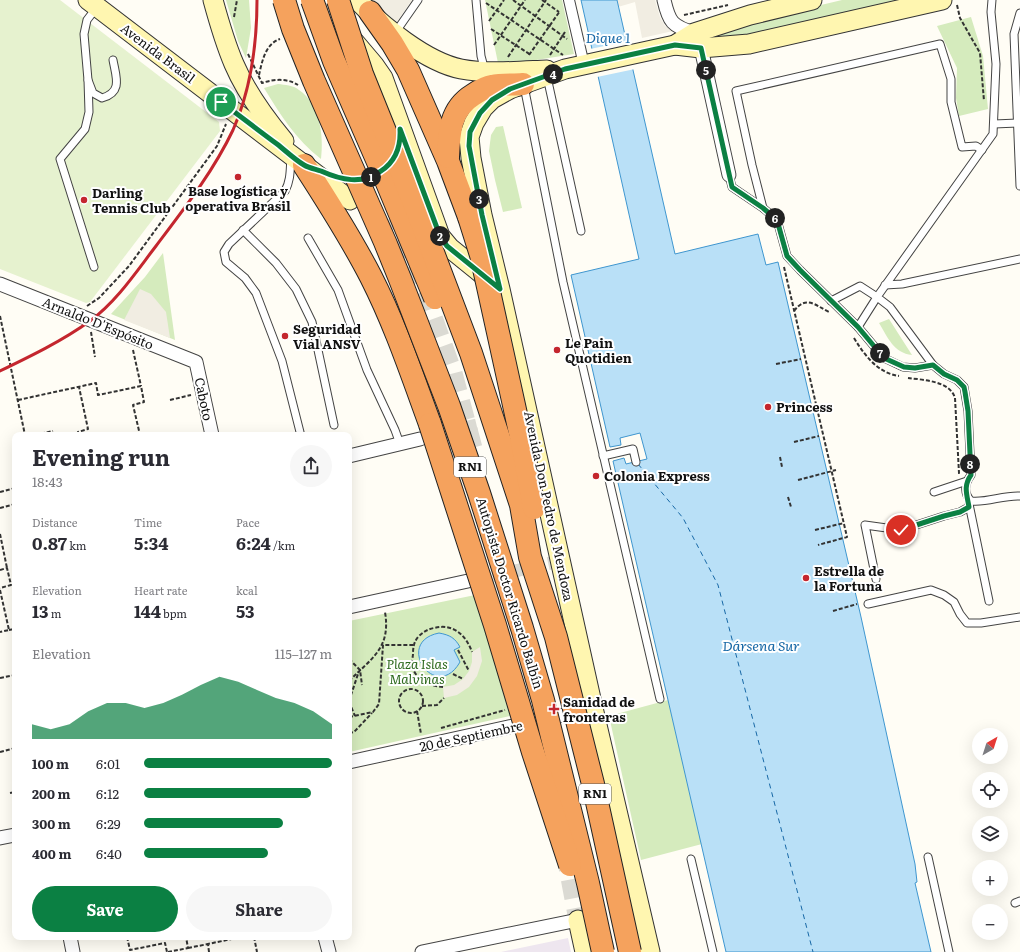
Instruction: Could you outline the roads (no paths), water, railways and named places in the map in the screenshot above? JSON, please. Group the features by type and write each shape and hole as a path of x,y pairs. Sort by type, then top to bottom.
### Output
{"highway":[{"name":"Autopista Doctor Ricardo Balbín","path":"284,0 302,52 400,279 449,406 522,628 543,700 588,883 603,952"},
{"path":"296,0 316,59 353,145 352,167"},
{"path":"312,0 334,61 385,178 450,336 530,557"},
{"name":"RN1","path":"338,0 362,74 442,275 492,413 521,505 530,557 556,638 593,784 630,952"},
{"path":"364,6 397,51 411,78 448,161 469,217 481,255 521,437 556,638"},
{"path":"448,161 449,134 455,114 484,80 491,86 523,84"},
{"path":"297,160 346,231 371,278 398,339 425,431 598,952"}],"main road":[{"path":"213,0 224,39 235,65 247,89 276,132 297,160 350,200"},
{"path":"333,0 341,25 380,73 440,236 447,246 500,289"},
{"path":"364,6 395,33 429,56 442,63 463,69 484,80 565,69 585,58 669,47 697,41 750,15 812,0"},
{"path":"697,41 749,44 942,0"},
{"name":"Avenida Brasil","path":"92,3 297,160"},
{"name":"Avenida Don Pedro de Mendoza","path":"565,69 547,68 523,84 506,91 487,104 474,123 470,137 470,153 477,193 500,289 593,708 650,952"},
{"path":"297,160 340,179 357,180 370,177 382,171 394,160 400,145 400,129"},
{"path":"578,920 585,952"}],"street":[{"path":"664,0 670,19 677,28 697,41 729,175"},
{"path":"566,3 573,19 585,58"},
{"name":"Arnaldo D'Espósito","path":"0,284 196,362"},
{"name":"Caboto","path":"196,362 211,432"},
{"path":"352,455 400,444 425,431"},
{"path":"352,606 468,581"},
{"name":"20 de Septiembre","path":"352,761 593,708"},
{"path":"0,838 12,836"},
{"path":"422,952 578,920"},
{"path":"71,940 73,952"},
{"path":"326,940 329,952"}],"lane":[{"path":"395,33 418,0"},
{"path":"476,0 484,80"},
{"path":"858,327 877,297 993,134 996,64 991,12 992,0"},
{"path":"92,3 84,34 90,112 85,129 60,159 94,267"},
{"path":"1020,13 1014,34 1020,186"},
{"path":"763,208 736,91 940,44 950,79 951,102 962,147 976,146 982,150"},
{"path":"88,80 93,93 102,98 110,95 115,91 117,86 113,60"},
{"path":"547,68 581,231"},
{"path":"523,84 562,282 660,699"},
{"path":"994,124 1018,123"},
{"path":"297,160 290,176 289,184 285,191 229,244 224,252 226,262 245,278 256,293 282,361 300,432"},
{"path":"729,175 732,187 763,208 777,220 787,256 858,327 884,358 904,367 915,368 933,365"},
{"path":"244,230 276,263 296,289 312,322 334,425"},
{"path":"308,238 338,290 367,370 400,444"},
{"path":"886,285 902,284 1020,259"},
{"path":"832,301 860,286 877,297 890,308 933,365 944,374 957,380 964,387 968,411 971,475 965,488 989,601"},
{"path":"603,456 633,449 636,462"},
{"path":"934,492 967,481"},
{"path":"968,498 970,501 978,502 1011,495 1020,496"},
{"path":"876,579 865,525 901,530 960,512 969,507"},
{"path":"868,604 930,590 944,595 954,602 960,614 968,623 981,623 1020,617"},
{"path":"928,857 949,952"},
{"path":"691,859 713,952"}],"water":[{"name":"Dársena Sur","path":"581,0 617,0 675,254 758,234 766,265 778,262 861,617 915,864 917,882 915,883 931,952 726,952 613,461 624,458 626,464 647,459 640,433 620,438 621,445 610,447 571,275 639,259"},
{"path":"439,633 452,637 460,647 454,650 460,662 450,673 440,676 431,674 423,667 419,657 420,647 426,639"}],"tunnel":[{"path":"376,221 403,246 416,270 453,373 474,452"},
{"path":"427,437 523,414"},
{"path":"474,580 560,561"},
{"path":"565,851 578,920"}],"railway":[{"path":"0,371 57,342 100,313 126,286 198,190 225,146 233,130 244,99 252,66 256,33 257,0"}],"place":[{"name":"Base logística y operativa Brasil","path":"238,177"},
{"name":"Darling Tennis Club","path":"84,200"},
{"name":"Seguridad Vial ANSV","path":"285,336"},
{"name":"Le Pain Quotidien","path":"557,350"},
{"name":"Princess","path":"768,407"},
{"name":"Colonia Express","path":"596,476"},
{"name":"Estrella de la Fortuna","path":"806,578"},
{"name":"Sanidad de fronteras","path":"554,709"}],"water label":[{"name":"Dique 1","path":"608,38"}],"park label":[{"name":"Plaza Islas Malvinas","path":"417,672"}]}
